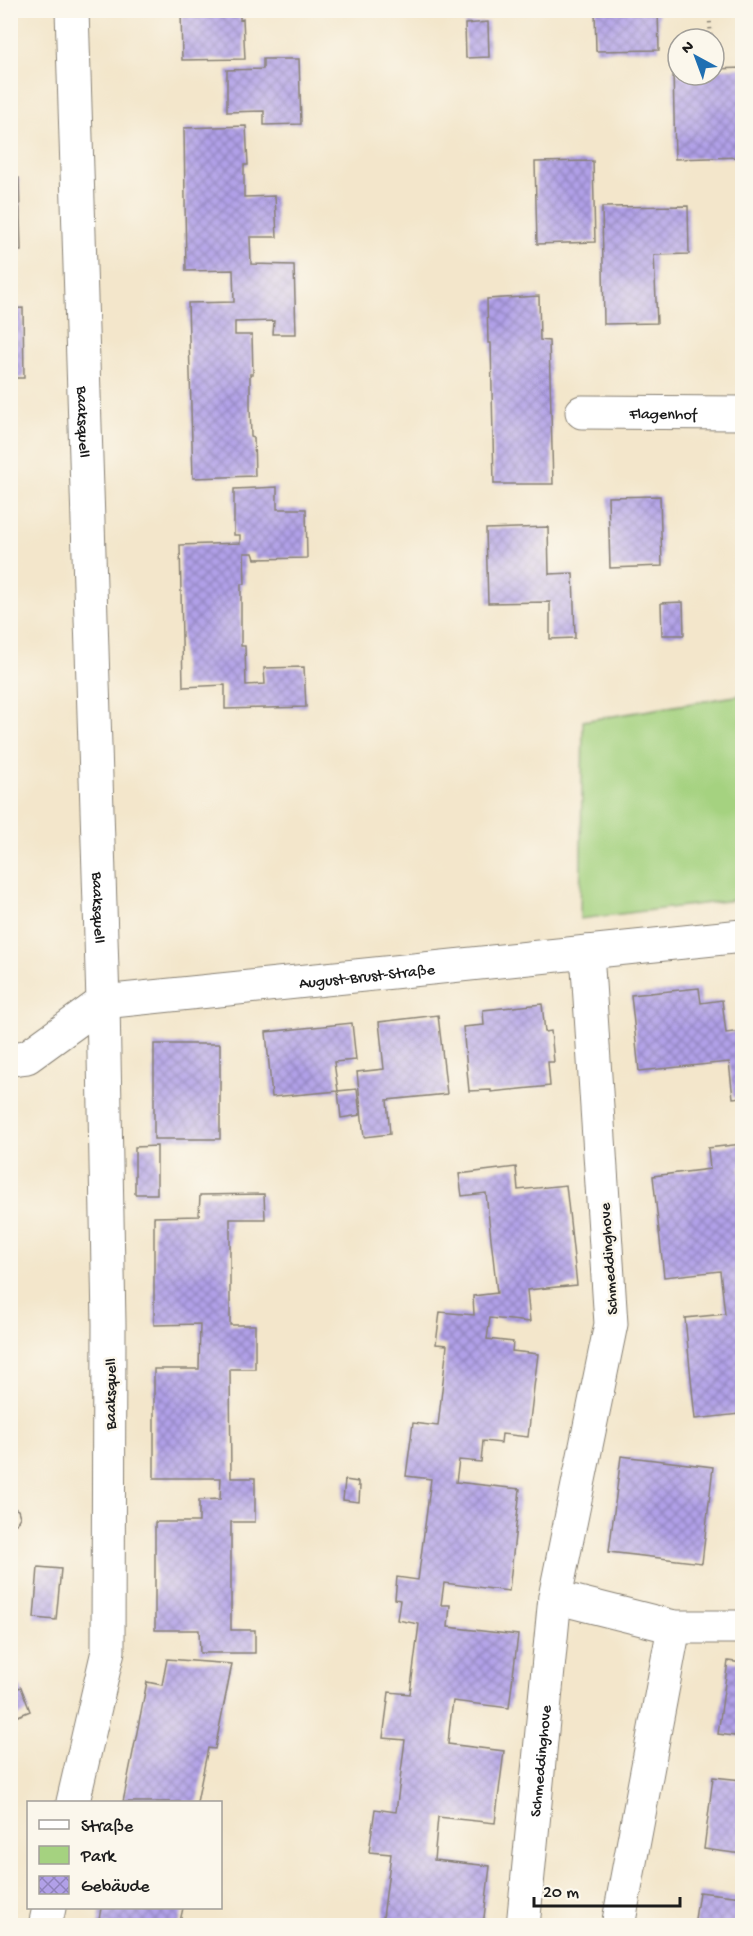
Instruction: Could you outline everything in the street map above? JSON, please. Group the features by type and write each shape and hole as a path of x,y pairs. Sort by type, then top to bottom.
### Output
{"street":[{"name":"Baaksquell","path":"72,10 103,1002 109,1324 108,1651 73,1801"},
{"name":"Flagenhof","path":"582,412 742,413"},
{"name":"August-Brust-Straße","path":"10,1059 27,1057 103,1002 742,936"},
{"name":"Schmeddinghove","path":"523,1926 555,1597 611,1324 587,952"},
{"path":"555,1597 674,1627 742,1627"},
{"path":"618,1926 674,1627"},
{"path":"45,1926 49,1909"}],"path":[{"path":"710,10 711,27"}],"green space":[{"path":"742,695 742,899 580,919 583,721"}],"building":[{"path":"181,10 240,10 240,20 243,19 245,59 182,60"},
{"path":"595,10 658,10 659,50 596,51"},
{"path":"488,22 489,57 466,58 465,24"},
{"path":"263,59 299,59 301,124 264,125 264,111 227,112 227,70 263,69"},
{"path":"742,68 742,157 675,159 673,87 726,87 726,69"},
{"path":"246,126 248,165 244,165 244,197 275,196 277,237 250,237 251,264 294,265 296,334 273,334 274,321 235,322 235,335 252,335 253,374 250,374 250,406 255,476 193,478 188,303 234,302 233,270 186,271 184,128"},
{"path":"593,161 595,242 537,244 535,162"},
{"path":"10,178 19,178 21,251 10,251"},
{"path":"688,206 689,254 654,255 657,323 604,324 602,207"},
{"path":"539,296 540,340 549,341 553,484 494,484 491,343 488,343 487,299"},
{"path":"23,308 24,378 10,378 10,309"},
{"path":"277,487 277,509 306,509 307,558 255,559 253,553 244,553 245,584 241,584 241,646 245,646 246,685 265,684 264,668 304,667 306,707 225,709 225,685 183,687 180,545 240,543 240,535 234,535 234,489"},
{"path":"660,496 662,566 610,568 608,497"},
{"path":"548,527 549,574 573,573 575,638 550,639 550,602 488,603 486,529"},
{"path":"683,602 684,635 662,635 661,603"},
{"path":"699,988 701,1003 722,1000 726,1033 742,1031 742,1097 733,1098 729,1062 639,1071 631,995"},
{"path":"542,1004 545,1032 551,1031 554,1062 548,1062 550,1086 491,1092 491,1090 469,1091 463,1027 484,1025 483,1010"},
{"path":"438,1015 447,1094 387,1100 390,1134 364,1137 357,1072 384,1069 379,1022"},
{"path":"352,1023 356,1060 334,1062 338,1091 272,1097 266,1032"},
{"path":"154,1044 220,1044 220,1139 154,1139"},
{"path":"357,1089 360,1115 341,1118 338,1091"},
{"path":"742,1144 742,1166 740,1166 742,1187 741,1432 739,1414 695,1419 685,1318 725,1314 720,1271 664,1277 653,1176 710,1169 708,1148"},
{"path":"157,1146 157,1194 135,1194 135,1147"},
{"path":"516,1167 518,1190 566,1185 577,1285 527,1290 530,1322 490,1318 487,1339 513,1342 512,1351 538,1354 528,1437 502,1434 501,1443 483,1441 481,1462 459,1460 456,1482 520,1489 509,1591 444,1583 441,1605 450,1605 448,1627 518,1635 509,1708 453,1701 450,1723 448,1744 504,1751 495,1823 438,1817 434,1860 490,1866 483,1926 382,1926 391,1854 369,1852 375,1809 396,1812 405,1740 383,1738 389,1692 410,1694 419,1624 397,1620 400,1600 395,1599 397,1577 418,1580 431,1479 406,1476 413,1423 438,1426 447,1345 436,1344 440,1312 474,1315 473,1296 497,1293 486,1193 462,1196 459,1174"},
{"path":"264,1194 265,1219 230,1219 230,1325 255,1325 255,1369 230,1369 231,1478 255,1478 255,1522 231,1522 231,1630 255,1630 255,1653 200,1653 199,1630 155,1630 155,1522 199,1522 199,1500 220,1499 221,1478 154,1478 154,1369 199,1369 200,1324 154,1325 154,1217 199,1216 200,1195"},
{"path":"621,1456 713,1467 702,1563 609,1552"},
{"path":"345,1480 358,1482 359,1502 343,1500"},
{"path":"10,1506 18,1510 20,1517 16,1524 10,1525"},
{"path":"38,1567 61,1569 56,1620 34,1618"},
{"path":"167,1659 232,1664 215,1749 208,1748 197,1801 123,1801 147,1682 162,1685"},
{"path":"728,1661 742,1663 742,1737 718,1734"},
{"path":"21,1687 30,1711 11,1719 10,1691"},
{"path":"713,1777 742,1780 742,1854 704,1849"},
{"path":"699,1892 742,1897 742,1926 694,1926"},
{"path":"101,1909 183,1909 179,1926 98,1926"}]}
